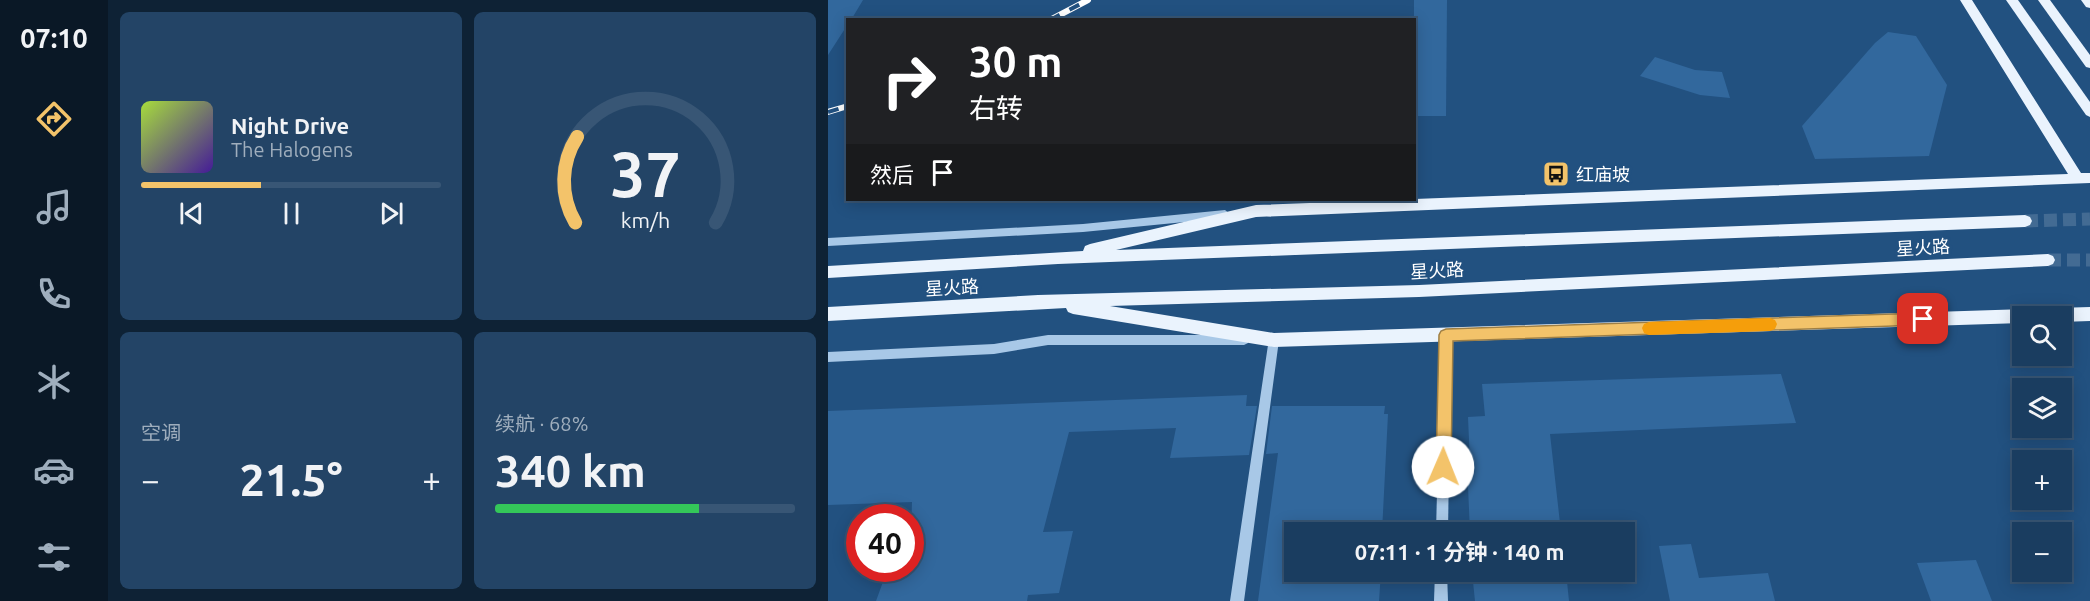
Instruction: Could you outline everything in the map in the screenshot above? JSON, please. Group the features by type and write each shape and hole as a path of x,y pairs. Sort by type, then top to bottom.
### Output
{"main road":[{"path":"1966,0 2084,179"},
{"path":"2012,0 2090,112"},
{"path":"2044,0 2090,64"},
{"path":"2087,0 2090,4"},
{"path":"1058,258 1256,211 2084,179"},
{"name":"星火路","path":"828,272 1058,258 2025,221"},
{"name":"星火路","path":"828,314 1038,302 1419,291 2048,260"},
{"path":"1038,302 1274,340 2090,314"}],"street":[{"path":"828,242 1083,228 1256,211"},
{"path":"1442,522 1446,335"},
{"path":"828,357 994,349 1048,340 1274,340 1237,601"},
{"path":"1441,582 1441,601"}],"building":[{"path":"828,0 863,0 852,18 846,18 846,27 828,55"},
{"path":"1414,0 1447,0 1446,116 1416,116 1416,18 1414,18"},
{"path":"1888,32 1916,36 1947,85 1929,156 1815,159 1802,126 1875,43"},
{"path":"1655,57 1695,70 1722,72 1730,98 1700,95 1640,76"},
{"path":"1781,374 1796,423 1550,434 1560,522 1470,522 1468,417 1485,416 1482,384"},
{"path":"1247,395 1246,406 1257,406 1249,455 1170,458 1176,428 1069,432 1043,532 1073,531 1059,593 1028,595 1027,601 876,601 883,582 924,582 924,504 912,504 912,502 828,505 828,411"},
{"path":"1272,406 1385,406 1384,414 1388,414 1383,522 1284,522 1284,582 1380,582 1379,601 1258,601 1278,453 1266,454"},
{"path":"1691,544 1699,578 1768,573 1775,601 1670,601 1659,546"},
{"path":"1976,560 1992,601 1931,601 1917,563"},
{"path":"1473,582 1567,582 1569,601 1475,601"}],"tunnel":[{"path":"2025,221 2090,219"},
{"path":"2048,260 2090,260"}],"railway":[{"path":"1054,18 1088,0"},
{"path":"828,112 846,107"}],"slow traffic":[{"path":"1649,328 1770,324"}],"place":[{"name":"红庙坡","path":"1556,174"}],"route":[{"path":"1443,467 1446,335 1923,319"}]}
